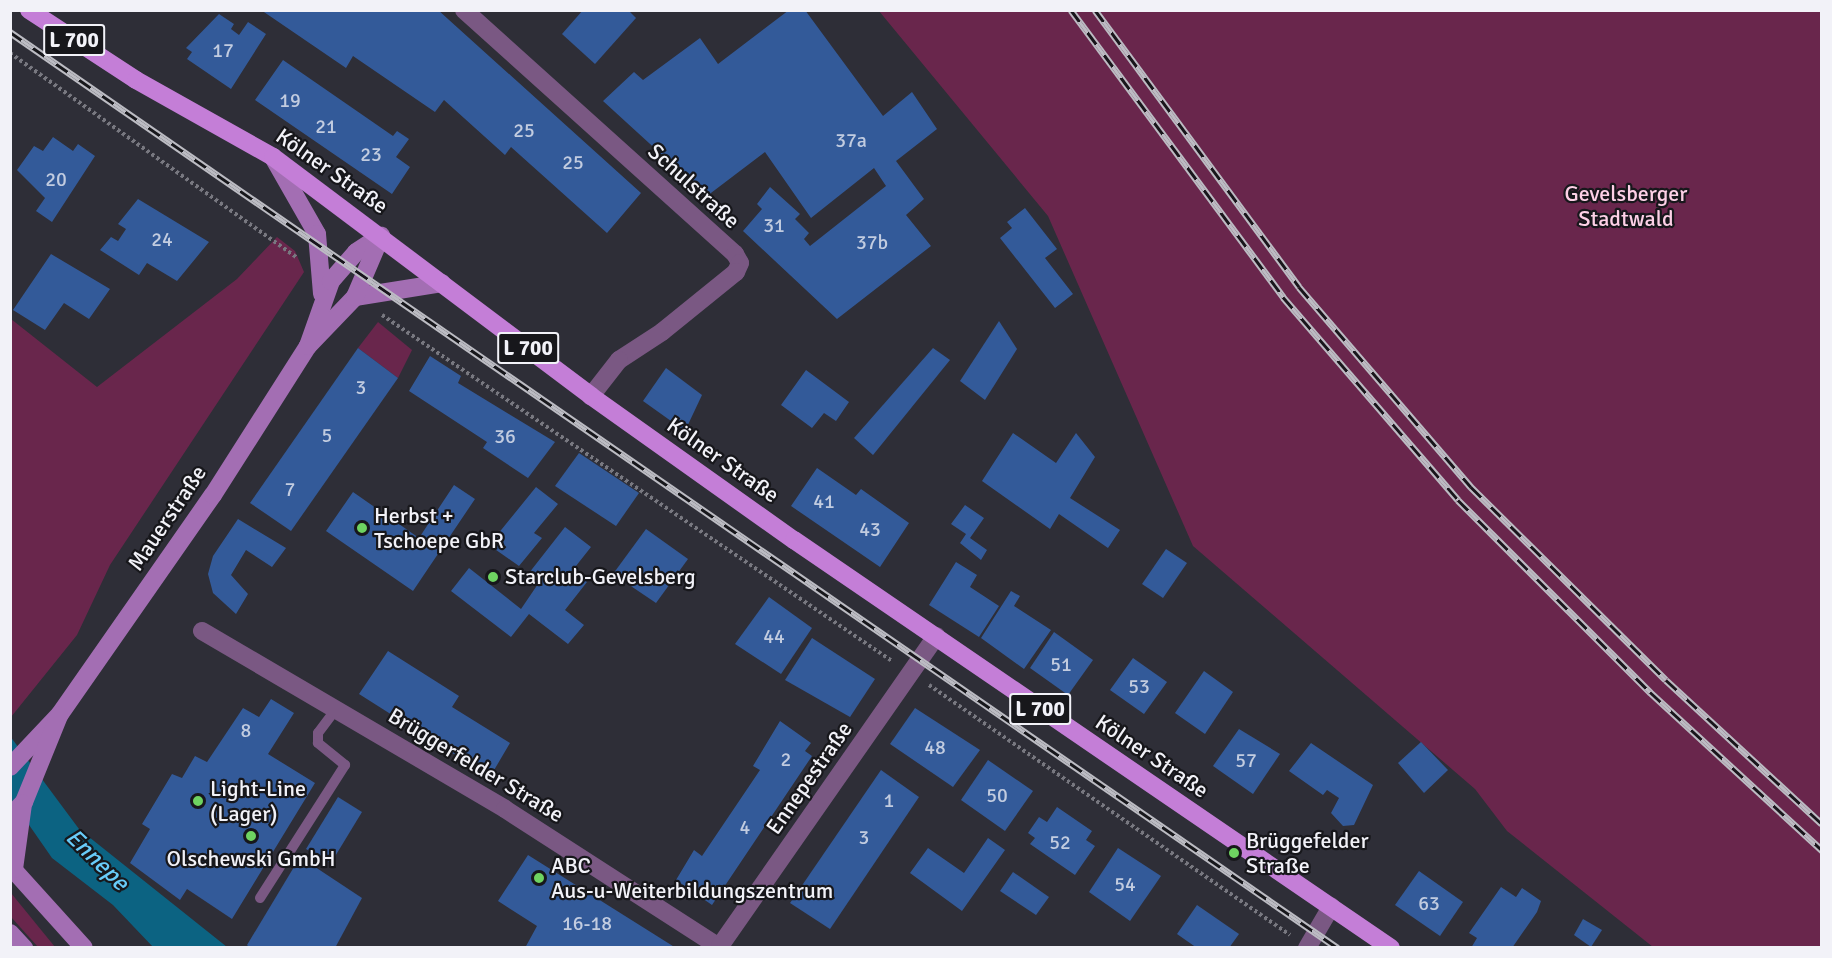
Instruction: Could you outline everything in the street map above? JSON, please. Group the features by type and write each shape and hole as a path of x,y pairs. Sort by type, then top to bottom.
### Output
{"main road":[{"name":"Kölner Straße","path":"29,10 145,85 273,157 591,396 1391,948"},
{"path":"273,157 317,234 322,286"},
{"name":"Mauerstraße","path":"309,346 322,286 346,261 381,236"},
{"name":"Mauerstraße","path":"10,767 29,742 60,714 213,495 309,346 355,297 381,236"},
{"path":"355,297 442,283"},
{"name":"Mauerstraße","path":"10,816 24,802 43,761 60,714"},
{"path":"10,748 29,742"},
{"path":"24,802 16,835 12,868 84,948"},
{"path":"10,933 24,948"}],"street":[{"name":"Schulstraße","path":"464,10 735,254 740,263 736,272 662,332 619,360 591,396"},
{"name":"Brüggerfelder Straße","path":"202,631 505,808 714,945"},
{"name":"Ennepestraße","path":"714,945 912,673 936,636"},
{"path":"1307,947 1331,907"}],"lane":[{"path":"260,898 345,765 318,743 318,733 336,709"}],"path":[{"path":"10,53 322,286"},
{"path":"355,297 912,673 1307,947"}],"green space":[{"name":"Gevelsberger Stadtwald","path":"879,11 1821,11 1821,947 1653,947 1507,831 1475,789 1193,546 1048,216"},
{"path":"277,237 295,251 304,272 110,565 77,635 11,717 11,319 97,387 237,279"},
{"path":"378,322 412,350 398,378 358,348"},
{"path":"10,893 55,947 38,947 11,917"}],"water":[{"name":"Ennepe","path":"10,736 79,829 227,947 153,947 113,905 52,858 11,799"}],"building":[{"path":"261,10 438,10 641,193 607,233 511,147 505,155 444,100 435,112 353,56 346,68"},
{"path":"583,10 628,10 636,18 595,64 562,34"},
{"path":"789,10 805,10 883,116 912,92 937,129 896,161 924,199 906,215 931,246 837,319 743,231 762,209 757,204 770,187 800,214 795,219 809,233 804,239 810,246 886,186 874,168 811,218 765,152 707,196 603,101 634,72 643,80 700,38 718,64"},
{"path":"219,14 234,24 231,29 239,35 248,22 266,34 231,89 187,59 192,52 186,48"},
{"path":"283,60 393,136 397,131 409,139 396,157 410,167 392,194 255,100"},
{"path":"53,137 73,151 78,144 95,156 52,222 36,211 45,198 17,170 34,146 43,151"},
{"path":"138,199 209,242 177,281 147,263 139,275 100,250 111,237 118,241 126,229 118,224"},
{"path":"1025,208 1057,249 1045,258 1073,294 1055,308 1000,238 1012,228 1007,222"},
{"path":"51,254 110,289 89,319 64,303 45,330 13,310"},
{"path":"999,321 1017,349 985,400 960,381"},
{"path":"358,348 398,378 291,531 250,503"},
{"path":"933,348 950,360 873,455 854,438"},
{"path":"430,356 461,376 458,383 555,442 528,478 483,448 487,442 409,391"},
{"path":"666,368 702,395 685,431 643,401"},
{"path":"806,370 849,402 836,421 824,413 812,428 781,405"},
{"path":"1013,433 1056,463 1076,433 1095,457 1070,498 1120,530 1108,548 1059,514 1050,529 982,481"},
{"path":"579,453 639,493 616,526 555,486"},
{"path":"817,468 856,495 861,489 909,523 880,567 791,506"},
{"path":"454,485 475,499 413,591 326,531 353,492 419,538"},
{"path":"536,487 558,504 534,533 542,538 519,566 489,545"},
{"path":"965,505 984,518 970,538 987,550 981,560 960,543 966,534 951,524"},
{"path":"238,519 286,548 272,567 246,550 231,575 248,594 236,614 213,593 208,574 213,556"},
{"path":"565,527 591,547 572,571 587,582 565,610 584,625 568,644 529,614 511,637 451,591 469,568 521,609 540,581 529,573"},
{"path":"646,529 688,559 656,603 613,574"},
{"path":"1166,549 1187,563 1163,598 1142,584"},
{"path":"956,562 977,575 970,587 999,606 979,637 929,605"},
{"path":"1011,591 1020,596 1014,606 1051,630 1024,669 981,638"},
{"path":"769,597 812,628 781,674 735,644"},
{"path":"1054,632 1093,660 1068,695 1030,668"},
{"path":"812,638 875,679 850,717 785,680"},
{"path":"388,651 459,696 452,707 510,743 490,777 359,694"},
{"path":"1133,658 1167,682 1144,714 1110,690"},
{"path":"1204,671 1233,692 1205,734 1175,713"},
{"path":"271,699 294,713 268,754 315,783 232,919 187,889 180,900 130,863 150,829 142,824 172,774 182,778 195,756 207,762 243,708 259,717"},
{"path":"915,708 980,750 953,787 890,744"},
{"path":"780,721 811,743 805,751 812,756 712,905 676,880 694,850 702,856 760,770 753,766"},
{"path":"1239,729 1280,754 1253,794 1213,766"},
{"path":"1421,742 1448,770 1424,793 1398,763"},
{"path":"1311,743 1373,785 1354,825 1343,826 1331,813 1339,798 1327,790 1323,795 1289,771"},
{"path":"988,760 1033,791 1005,831 961,800"},
{"path":"881,770 919,797 830,929 790,903"},
{"path":"338,797 362,812 331,863 306,849"},
{"path":"1057,807 1092,831 1086,840 1095,846 1075,875 1030,844 1035,838 1028,833 1039,817 1047,822"},
{"path":"988,838 1005,850 962,911 910,873 928,848 964,873"},
{"path":"1118,848 1161,876 1130,921 1089,892"},
{"name":"ABC Aus-u-Weiterbildungszentrum","path":"528,855 676,948 525,948 537,926 498,901"},
{"path":"300,857 362,898 335,948 250,948 247,945"},
{"path":"1419,871 1463,902 1440,936 1395,905"},
{"path":"1013,872 1049,897 1036,915 1000,891"},
{"path":"1501,887 1516,897 1522,888 1541,901 1537,912 1512,948 1471,948 1477,938 1469,933"},
{"path":"1197,905 1239,934 1229,948 1197,948 1177,934"},
{"path":"1583,919 1602,930 1591,947 1574,935"}],"railway":[{"path":"1071,10 1283,297 1458,500 1650,692 1822,850"},
{"path":"1095,10 1299,287 1471,487 1666,680 1822,824"},
{"path":"10,32 1338,948"}],"place":[{"name":"Herbst + Tschoepe GbR","path":"362,528"},
{"name":"Starclub-Gevelsberg","path":"493,577"},
{"name":"Light-Line (Lager)","path":"198,801"},
{"name":"Olschewski GmbH","path":"251,836"},
{"name":"Brüggefelder Straße","path":"1234,853"},
{"name":"ABC Aus-u-Weiterbildungszentrum","path":"539,878"}]}
